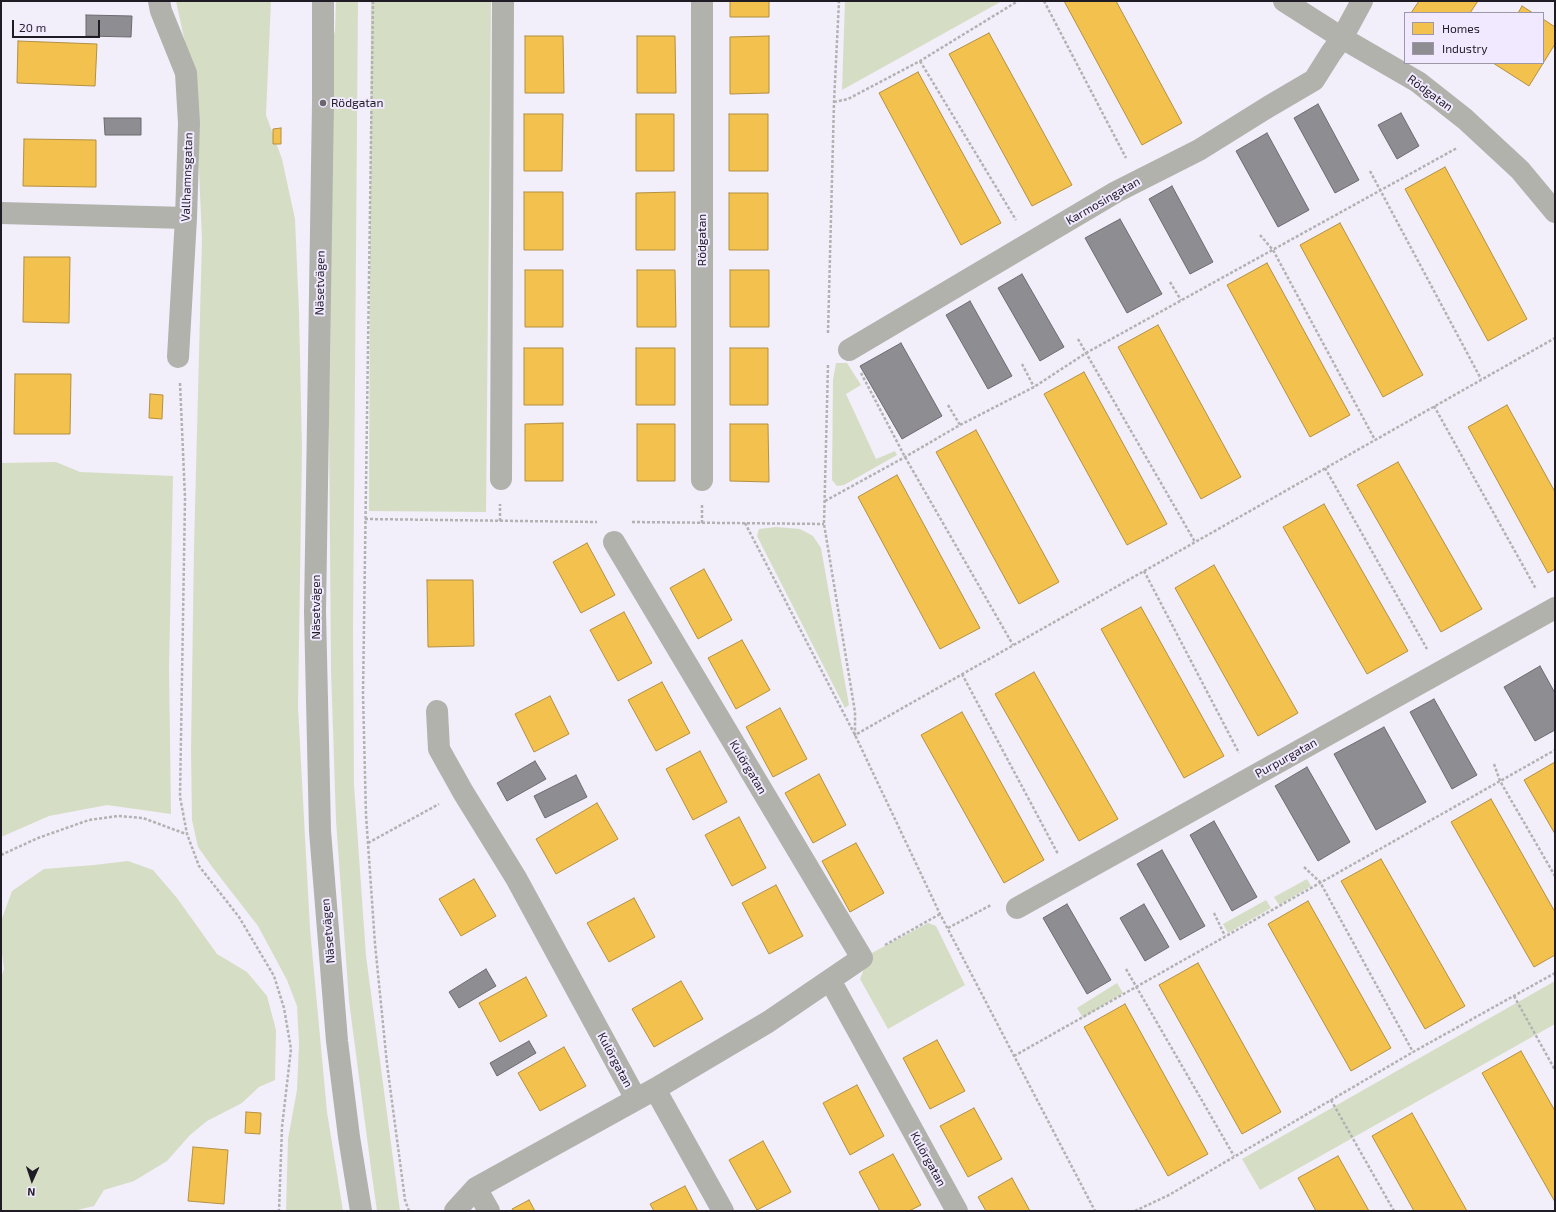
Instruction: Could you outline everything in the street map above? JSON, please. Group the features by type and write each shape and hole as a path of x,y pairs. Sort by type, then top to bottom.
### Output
{"street":[{"name":"Vallhamnsgatan","path":"159,1 160,11 186,73 189,123 186,218 178,357"},
{"name":"Näsetvägen","path":"323,1 324,103 315,612 320,831 337,1041 349,1137 361,1211"},
{"path":"501,479 503,1"},
{"name":"Rödgatan","path":"702,1 702,480"},
{"name":"Rödgatan","path":"1284,1 1342,38 1418,82 1465,119 1520,170 1555,212"},
{"name":"Karmosingatan","path":"849,350 1138,181 1199,150 1314,80 1330,53 1342,38 1362,1"},
{"path":"1,213 186,218"},
{"name":"Kulörgatan","path":"455,1211 476,1188 655,1089 768,1022 862,958 614,542"},
{"name":"Purpurgatan","path":"1017,908 1072,879 1552,609"},
{"name":"Kulörgatan","path":"437,711 439,749 463,792 516,878 636,1099"},
{"name":"Kulörgatan","path":"830,980 957,1211"},
{"path":"655,1089 723,1211"},
{"path":"476,1188 488,1211"}],"path":[{"path":"373,1 362,694 366,816 375,944 387,1064 405,1200 409,1211"},
{"path":"828,334 834,102 839,1"},
{"path":"834,102 848,99 920,61 1018,1"},
{"path":"1044,1 1138,181"},
{"path":"920,61 1017,222 1033,243"},
{"path":"824,502 960,425 1034,387 1086,353 1181,300 1482,135"},
{"path":"1370,171 1482,380"},
{"path":"1260,235 1273,250 1375,440"},
{"path":"1170,282 1181,300"},
{"path":"855,735 1555,338"},
{"path":"1078,339 1195,542"},
{"path":"849,350 905,457 1013,645"},
{"path":"178,357 186,498 180,797 187,834 199,866 239,917 274,976 284,1008 291,1049 282,1127 279,1211"},
{"path":"828,357 824,524 855,712 855,735"},
{"path":"1022,364 1034,387"},
{"path":"948,405 960,425"},
{"path":"1434,406 1552,609"},
{"path":"1325,468 1440,672"},
{"path":"745,523 855,735 940,914 1095,1211"},
{"path":"1144,571 1251,777"},
{"path":"962,674 1072,879"},
{"path":"1014,1056 1555,750"},
{"path":"1494,764 1500,781 1555,876"},
{"path":"368,843 463,792"},
{"path":"1,855 38,838 89,820 118,816 143,818 187,834"},
{"path":"1304,867 1320,882 1413,1052"},
{"path":"948,928 990,905 1017,908"},
{"path":"1214,913 1225,936"},
{"path":"862,958 940,914"},
{"path":"1126,969 1234,1156"},
{"path":"1135,1211 1169,1195 1413,1052 1555,973"},
{"path":"1514,996 1555,1070"},
{"path":"1331,1100 1394,1211"}],"green space":[{"path":"176,1 271,1 266,115 282,159 295,219 299,312 302,449 298,707 310,929 327,1112 343,1211 286,1211 288,1139 297,1090 299,1044 297,1006 287,980 258,926 198,847 192,820 191,751 194,547 202,239 198,148 190,66"},
{"path":"336,1 358,1 353,628 354,785 366,956 400,1211 377,1211 349,1001 336,821 331,670 326,58 335,31"},
{"path":"371,1 491,1 486,512 369,511"},
{"path":"845,1 1002,1 842,90"},
{"path":"836,363 847,363 861,385 846,394 876,459 895,451 897,455 844,485 837,486 832,480 833,380"},
{"path":"56,462 80,472 173,476 169,668 171,814 107,805 49,816 1,837 1,463"},
{"path":"776,527 800,529 813,536 821,548 849,705 845,708 757,536 759,529"},
{"path":"128,861 153,870 177,898 217,954 247,972 267,996 276,1030 275,1080 259,1087 242,1103 207,1121 190,1135 167,1161 134,1181 104,1190 94,1206 73,1211 1,1211 1,978 4,969 1,945 1,921 12,891 44,869"},
{"path":"1307,879 1311,886 1279,905 1274,897"},
{"path":"1266,900 1271,908 1228,933 1223,924"},
{"path":"928,923 936,926 965,985 888,1029 860,979 870,954"},
{"path":"1555,981 1555,1024 1260,1190 1242,1159"},
{"path":"1117,983 1123,993 1083,1018 1077,1008"}],"building: Homes":[{"path":"730,1 769,1 769,17 730,17"},
{"path":"1064,1 1116,1 1182,123 1142,145"},
{"path":"1419,1 1478,1 1471,12 1412,12"},
{"path":"1522,6 1531,12 1519,12"},
{"path":"1544,20 1555,27 1555,44 1544,62"},
{"path":"989,33 1072,185 1032,206 949,54"},
{"path":"525,36 563,36 564,93 525,93"},
{"path":"637,36 675,36 676,93 637,93"},
{"path":"769,36 769,93 730,94 730,37"},
{"path":"18,41 97,44 95,86 17,83"},
{"path":"1495,64 1543,64 1529,86"},
{"path":"918,72 1001,223 961,245 879,93"},
{"path":"524,114 563,114 562,171 524,171"},
{"path":"636,114 674,114 674,171 636,171"},
{"path":"729,114 768,114 768,171 729,171"},
{"path":"281,128 281,144 273,144 273,129"},
{"path":"24,139 96,140 96,187 23,186"},
{"path":"1445,167 1527,319 1488,341 1405,189"},
{"path":"524,192 563,192 563,250 524,250"},
{"path":"675,192 675,250 636,250 636,193"},
{"path":"729,193 768,193 768,250 729,250"},
{"path":"1340,223 1423,375 1383,397 1300,245"},
{"path":"24,257 70,257 69,323 23,322"},
{"path":"1267,263 1350,415 1310,437 1227,285"},
{"path":"525,270 563,270 563,327 525,327"},
{"path":"637,270 675,270 676,327 637,327"},
{"path":"730,270 769,270 769,327 730,327"},
{"path":"1158,325 1241,477 1201,499 1118,347"},
{"path":"524,348 563,348 563,405 524,405"},
{"path":"636,348 675,348 675,405 636,405"},
{"path":"730,348 768,348 768,405 730,405"},
{"path":"1084,372 1167,524 1127,545 1044,394"},
{"path":"15,374 71,374 70,434 14,434"},
{"path":"150,394 163,395 162,419 149,418"},
{"path":"1507,405 1555,492 1555,569 1548,573 1468,427"},
{"path":"563,423 563,481 525,481 525,424"},
{"path":"637,424 675,424 675,481 637,481"},
{"path":"730,424 768,424 769,482 730,481"},
{"path":"976,430 1059,582 1019,604 936,452"},
{"path":"1398,462 1482,609 1441,632 1357,485"},
{"path":"897,475 980,628 940,649 858,497"},
{"path":"1324,504 1408,651 1367,674 1283,527"},
{"path":"587,543 615,595 581,613 553,562"},
{"path":"1214,565 1298,713 1258,736 1175,588"},
{"path":"704,569 732,620 698,639 670,588"},
{"path":"427,580 473,580 474,646 428,647"},
{"path":"1141,607 1224,756 1184,778 1101,629"},
{"path":"624,612 652,663 618,681 590,630"},
{"path":"742,640 770,690 736,709 708,658"},
{"path":"1034,672 1118,819 1079,841 995,694"},
{"path":"662,682 690,733 656,751 628,700"},
{"path":"550,696 569,734 534,752 515,714"},
{"path":"780,708 807,759 773,777 746,727"},
{"path":"962,712 1044,860 1004,883 921,735"},
{"path":"700,751 727,802 693,820 666,769"},
{"path":"1555,762 1555,834 1524,780"},
{"path":"819,774 846,825 813,843 785,793"},
{"path":"1491,799 1555,912 1555,955 1534,967 1451,822"},
{"path":"597,803 618,839 556,874 536,839"},
{"path":"739,817 766,868 732,886 705,835"},
{"path":"856,843 884,893 850,912 822,861"},
{"path":"1381,859 1465,1006 1425,1029 1341,881"},
{"path":"474,879 496,916 461,936 439,899"},
{"path":"776,885 803,936 769,954 742,903"},
{"path":"634,898 655,937 609,962 587,923"},
{"path":"1308,901 1391,1048 1351,1071 1268,924"},
{"path":"1198,963 1281,1112 1242,1134 1159,985"},
{"path":"526,977 547,1016 500,1042 479,1003"},
{"path":"681,981 703,1019 654,1047 632,1009"},
{"path":"1125,1004 1208,1154 1168,1176 1084,1027"},
{"path":"937,1040 965,1091 930,1109 903,1058"},
{"path":"564,1047 586,1086 540,1111 518,1073"},
{"path":"1521,1051 1555,1111 1555,1202 1482,1073"},
{"path":"857,1085 884,1136 850,1155 823,1103"},
{"path":"974,1108 1002,1159 968,1177 940,1126"},
{"path":"246,1112 261,1113 260,1134 245,1133"},
{"path":"1412,1113 1467,1211 1414,1211 1372,1136"},
{"path":"763,1141 791,1192 757,1210 729,1160"},
{"path":"193,1147 228,1150 224,1204 188,1201"},
{"path":"893,1154 921,1205 909,1211 880,1211 859,1172"},
{"path":"1338,1156 1369,1211 1316,1211 1298,1178"},
{"path":"1012,1178 1030,1211 986,1211 978,1197"},
{"path":"685,1186 698,1211 654,1211 650,1204"},
{"path":"529,1200 535,1211 513,1211 512,1209"}],"building: Industry":[{"path":"86,15 132,16 131,37 86,36"},
{"path":"1318,104 1359,180 1335,193 1294,118"},
{"path":"1401,113 1419,146 1397,159 1378,125"},
{"path":"104,118 141,118 141,135 105,135"},
{"path":"1267,133 1309,210 1278,227 1236,151"},
{"path":"1172,186 1213,262 1190,274 1149,199"},
{"path":"1120,219 1162,294 1127,313 1085,238"},
{"path":"1022,274 1064,347 1040,361 998,288"},
{"path":"970,301 1012,376 988,389 946,315"},
{"path":"901,343 942,416 902,439 860,366"},
{"path":"1540,666 1555,693 1555,730 1535,741 1504,687"},
{"path":"1434,699 1477,775 1452,789 1410,712"},
{"path":"1384,727 1426,802 1376,830 1334,754"},
{"path":"535,761 546,779 507,801 497,783"},
{"path":"1307,767 1350,842 1318,861 1275,786"},
{"path":"576,775 587,797 545,818 534,796"},
{"path":"1214,821 1257,897 1232,911 1190,835"},
{"path":"1162,850 1205,926 1180,940 1137,864"},
{"path":"1067,904 1111,980 1087,994 1043,918"},
{"path":"1144,904 1169,947 1145,961 1120,918"},
{"path":"486,969 496,986 459,1008 449,992"},
{"path":"529,1041 536,1053 497,1076 490,1063"}],"place":[{"name":"Rödgatan","path":"323,103"}]}
